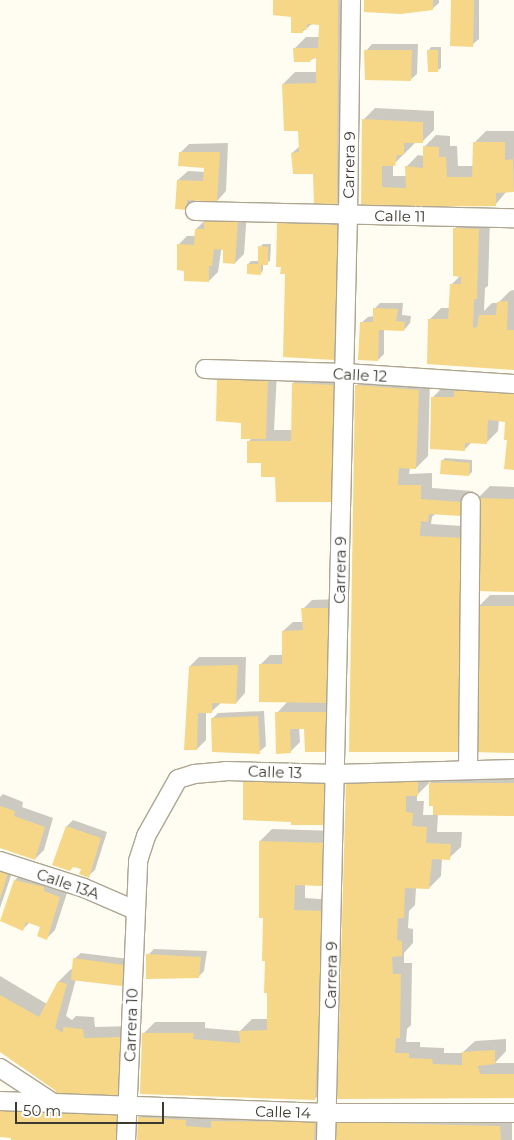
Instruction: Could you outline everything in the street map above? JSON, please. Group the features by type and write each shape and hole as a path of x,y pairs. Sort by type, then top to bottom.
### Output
{"street":[{"name":"Carrera 9","path":"326,1140 345,373 351,0"},
{"name":"Calle 11","path":"195,211 348,216 514,218"},
{"name":"Calle 12","path":"205,369 345,373 514,384"},
{"path":"468,769 471,502"},
{"name":"Calle 13","path":"135,910 138,861 146,836 178,779 194,774 226,771 336,774 514,769"},
{"name":"Calle 13A","path":"0,861 84,888 135,910"},
{"name":"Carrera 10","path":"126,1140 135,910"},
{"name":"Calle 14","path":"0,1068 53,1102"},
{"name":"Calle 14","path":"0,1101 327,1113 514,1113"}],"building":[{"path":"273,0 338,0 337,205 314,205 313,174 293,174 291,153 299,152 298,131 284,131 282,84 316,83 316,58 311,59 310,62 294,62 293,48 318,48 319,25 307,24 307,30 303,29 303,33 291,33 291,17 273,15"},
{"path":"364,0 433,0 433,10 401,14 364,12"},
{"path":"451,0 474,0 473,47 450,46"},
{"path":"364,50 412,50 411,81 365,80"},
{"path":"427,50 438,50 438,72 428,72"},
{"path":"362,119 423,122 423,143 404,143 404,155 397,155 395,166 382,166 382,187 406,188 405,166 423,168 423,146 439,147 439,157 446,157 447,177 472,177 473,142 505,142 505,160 513,159 514,192 496,193 496,206 361,207"},
{"path":"179,152 220,152 217,202 187,200 187,210 175,209 177,180 203,181 204,168 178,166"},
{"path":"204,220 238,221 235,264 223,263 223,250 214,249 212,266 209,266 209,282 184,281 184,271 177,270 177,244 194,245 195,229 204,229"},
{"path":"277,223 338,225 334,360 283,357 285,274 280,274 281,267 276,267"},
{"path":"453,228 479,229 477,299 474,299 473,328 477,327 479,315 496,315 497,302 508,301 507,330 514,330 514,370 427,364 428,319 448,319 450,284 461,284 461,277 453,276"},
{"path":"258,246 268,247 268,265 261,265 261,275 247,274 247,264 258,264"},
{"path":"373,308 398,309 396,321 405,322 404,331 379,330 378,361 358,360 360,322 373,322"},
{"path":"217,378 268,380 266,439 241,439 241,423 216,421"},
{"path":"292,383 334,385 331,502 276,502 275,477 261,477 261,463 247,463 247,441 291,441"},
{"path":"355,385 419,390 416,469 399,468 398,485 421,485 421,499 462,502 461,516 429,514 428,522 421,521 420,536 466,538 463,752 349,752"},
{"path":"480,390 514,393 514,470 504,469 507,440 504,440 505,422 488,420 487,444 465,443 465,451 430,449 431,397 454,397 454,391"},
{"path":"441,460 470,463 469,476 440,474"},
{"path":"477,498 514,499 514,592 476,591"},
{"path":"477,606 514,606 514,753 473,752"},
{"path":"301,608 330,608 329,703 259,702 259,664 282,664 282,631 303,630"},
{"path":"238,665 236,704 212,703 212,713 198,713 197,750 184,750 189,666"},
{"path":"275,712 328,712 328,752 305,752 304,729 290,729 291,753 276,754"},
{"path":"258,716 260,754 212,752 211,718"},
{"path":"243,781 327,782 326,825 291,825 291,822 243,820"},
{"path":"346,781 418,782 418,796 406,796 406,812 413,813 412,826 427,827 426,843 451,844 450,860 432,859 429,889 405,888 404,918 398,918 397,940 402,941 402,956 392,957 393,974 401,974 400,1038 396,1038 395,1053 409,1053 409,1058 432,1059 433,1064 462,1065 462,1052 495,1050 495,1064 478,1066 480,1074 514,1074 514,1098 337,1099"},
{"path":"429,783 514,783 514,816 433,815 433,806 429,806"},
{"path":"0,806 15,811 14,816 45,827 35,860 0,848"},
{"path":"66,826 101,838 89,878 79,874 81,869 73,867 70,871 52,865"},
{"path":"259,841 326,843 322,886 295,885 294,910 324,911 315,1100 140,1094 142,1033 194,1033 193,1039 240,1043 239,1031 267,1030 267,993 264,993 265,961 262,961 263,918 259,918"},
{"path":"0,870 8,873 0,899"},
{"path":"14,880 44,887 44,891 60,897 47,940 37,936 40,927 26,922 23,931 0,921"},
{"path":"146,954 201,957 199,978 146,979"},
{"path":"73,958 124,965 122,986 71,980"},
{"path":"58,981 67,984 55,1028 63,1033 63,1027 83,1029 84,1038 122,1037 121,1097 56,1094 56,1091 0,1052 0,995 39,1017"},
{"path":"0,1107 118,1115 116,1140 11,1140 11,1138 0,1137"},
{"path":"138,1117 186,1120 186,1126 211,1128 211,1121 315,1122 314,1140 137,1140"},
{"path":"336,1122 500,1126 501,1140 335,1140"}]}
